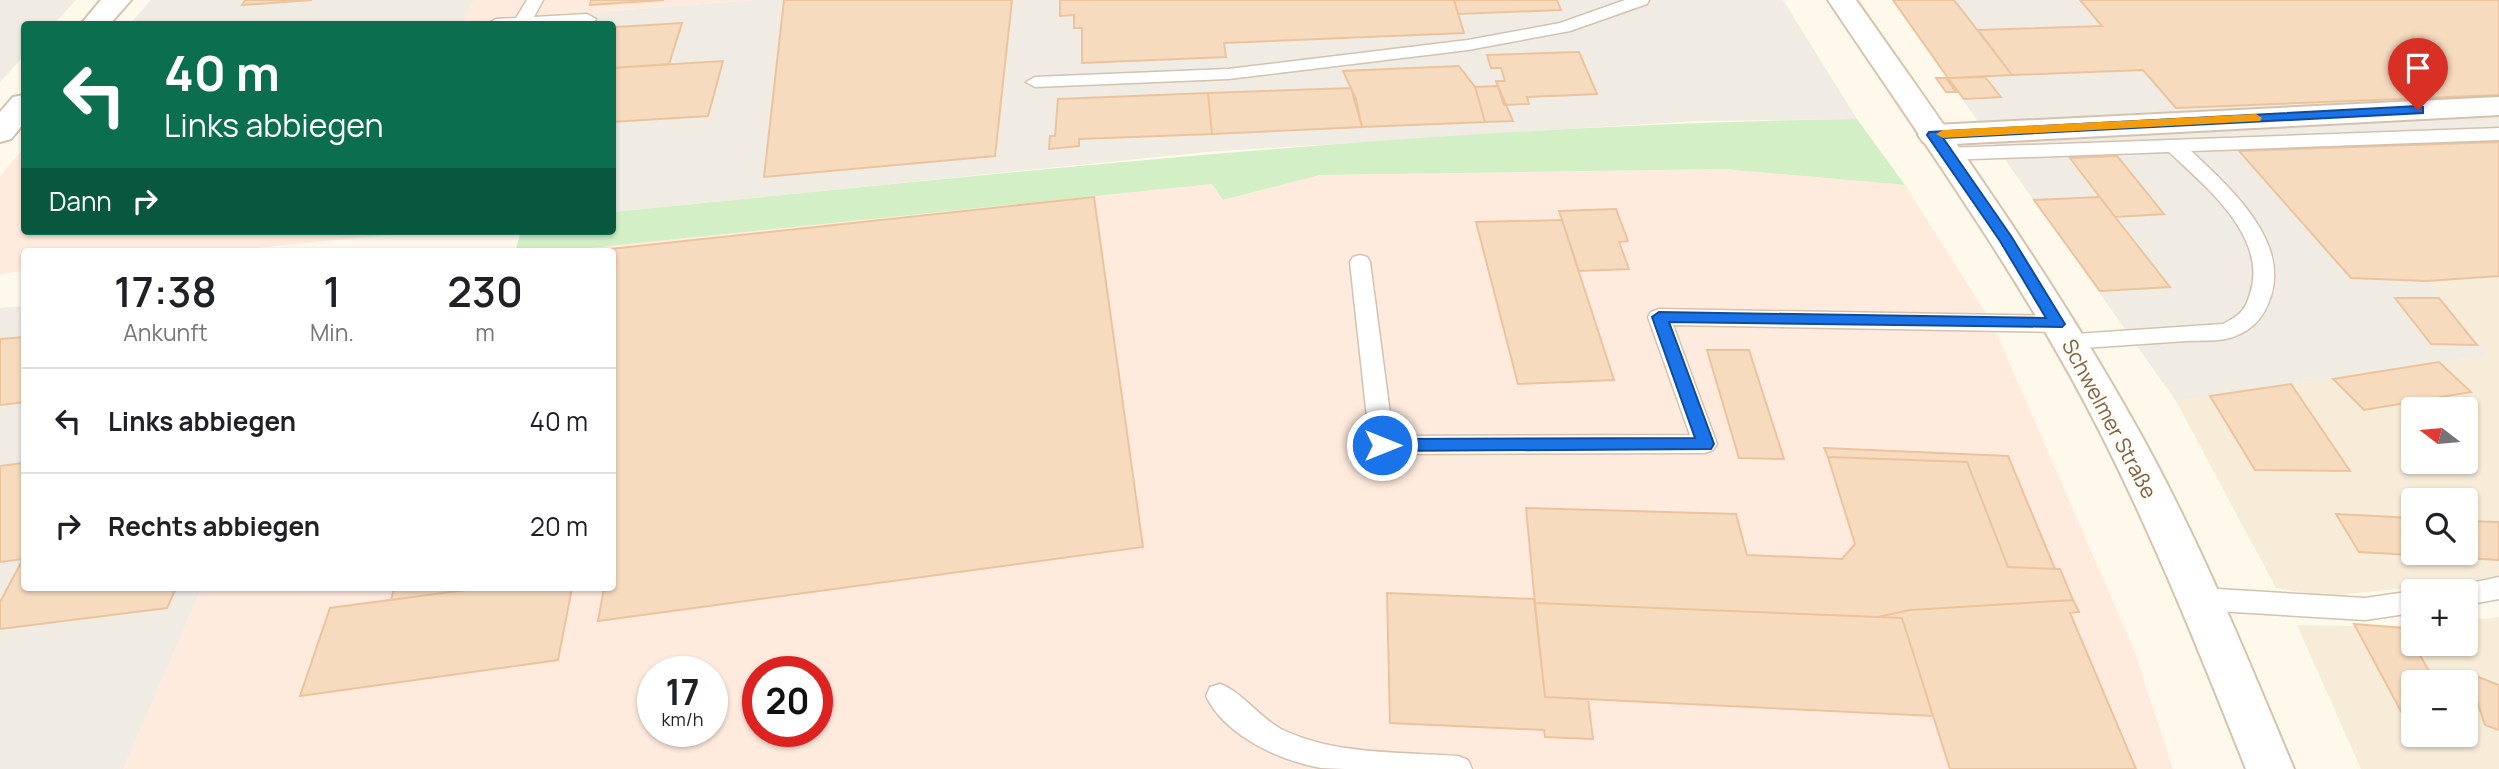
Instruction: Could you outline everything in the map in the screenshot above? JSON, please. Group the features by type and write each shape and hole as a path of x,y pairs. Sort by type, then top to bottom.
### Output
{"main road":[{"path":"98,21 117,0"},
{"name":"Schwelmer Straße","path":"1842,0 2006,239 2121,434 2201,599 2270,769"},
{"path":"1940,144 2499,106"},
{"path":"0,132 21,108"}],"lane":[{"path":"523,21 535,0"},
{"path":"1035,82 1228,75 1468,45 1564,27 1598,7 1641,0"},
{"path":"554,21 587,19"},
{"path":"1940,144 2173,145 2499,134"},
{"path":"1360,262 1382,445 1705,444 1659,317 2063,332 2227,331 2249,320 2262,298 2266,268 2262,250 2230,202 2173,145"},
{"path":"2478,592 2499,589"},
{"path":"2201,599 2365,609 2401,604"},
{"path":"1220,696 1258,733 1289,750 1318,758 1458,769"}],"shaded area":[{"path":"0,0 76,0 57,21 21,21 21,59 0,82"},
{"path":"151,0 474,0 464,21 133,21"},
{"path":"474,0 755,0 575,14 572,21 464,21"},
{"path":"755,0 1783,0 1857,119 1695,121 1206,152 616,212 616,21 572,21 575,14"},
{"path":"1892,0 2499,0 2499,276 2428,281 2487,356 2176,401"},
{"path":"21,152 21,235 385,235 256,248 21,248 21,271 0,274 0,176"},
{"path":"1723,169 1905,185 1992,323 2134,650 2173,769 123,769 201,591 616,591 616,248 590,248 1212,184 1224,200 1320,175"},
{"path":"2499,276 2499,579 2401,579 2401,589 2325,596 2276,588 2176,401 2486,356 2427,281"},
{"path":"21,306 21,591 201,591 123,769 0,769 0,308"},
{"path":"2499,617 2499,769 2361,769 2297,625 2401,627 2401,656 2478,656 2478,620"}],"green space":[{"path":"1857,119 1905,185 1723,169 1320,175 1223,200 1212,184 590,248 516,248 520,235 616,235 616,212 1234,152 1545,130"}],"building":[{"path":"245,0 312,0 242,5"},
{"path":"591,0 664,0 590,5"},
{"path":"784,0 1012,0 995,156 764,177"},
{"path":"1060,0 1454,0 1464,33 1224,43 1226,57 1082,63 1082,28 1074,28 1074,15 1060,16"},
{"path":"1454,0 1557,0 1561,10 1458,14"},
{"path":"1893,0 1954,0 2012,75 1948,78"},
{"path":"2080,0 2499,0 2499,95 2176,108 2143,70 2012,75 1978,30 2102,26"},
{"path":"682,23 669,64 616,68 616,27"},
{"path":"1579,52 1597,94 1527,97 1529,104 1504,105 1496,81 1505,81 1501,68 1491,68 1487,55"},
{"path":"723,61 708,116 616,122 616,68"},
{"path":"1459,66 1475,87 1485,122 1362,127 1356,99 1343,71"},
{"path":"1985,77 2001,97 1964,99 1948,78"},
{"path":"1936,78 1946,78 1956,92 1946,92"},
{"path":"1498,86 1513,121 1485,122 1475,87"},
{"path":"1351,88 1362,127 1212,134 1208,93"},
{"path":"1208,93 1212,134 1079,139 1079,146 1049,149 1050,136 1055,136 1058,99"},
{"path":"2499,142 2499,276 2427,281 2351,278 2239,151"},
{"path":"2117,156 2164,214 2115,217 2070,158"},
{"path":"1094,197 1143,547 598,621 603,591 616,591 616,248"},
{"path":"2100,197 2170,287 2100,291 2034,200"},
{"path":"1616,209 1628,241 1619,242 1629,269 1579,271 1559,211"},
{"path":"1562,220 1614,380 1518,384 1476,222"},
{"path":"2395,298 2439,298 2477,345 2431,344"},
{"path":"21,337 21,402 0,405 0,339"},
{"path":"1707,350 1749,350 1784,459 1739,458"},
{"path":"2439,362 2471,392 2441,397 2401,397 2401,404 2364,410 2333,379"},
{"path":"2291,384 2350,471 2255,470 2210,396"},
{"path":"1824,448 2008,456 2055,569 2008,567 1967,462 1828,457"},
{"path":"1828,457 1967,462 2008,567 2060,569 2073,600 1910,610 1878,617 1535,603 1526,508 1736,514 1747,555 1842,559 1855,544"},
{"path":"21,463 21,559 0,562 0,466"},
{"path":"2336,514 2401,517 2401,554 2359,552"},
{"path":"2478,521 2499,522 2499,560 2478,559"},
{"path":"21,563 21,591 175,591 167,608 0,629 0,602"},
{"path":"393,591 458,591 391,600"},
{"path":"458,591 571,591 558,660 300,696 330,608"},
{"path":"1387,593 1534,599 1545,697 1588,699 1593,739 1545,737 1544,730 1390,723"},
{"path":"2073,600 2079,612 2070,613 2136,769 1950,769 1902,618 1878,617 1910,610"},
{"path":"1535,603 1902,618 1933,716 1545,697"},
{"path":"2354,624 2401,628 2401,656 2421,656 2428,670 2401,670 2401,711"},
{"path":"2478,677 2499,685 2499,730 2485,725 2478,704"}],"slow traffic":[{"path":"1943,134 2256,118"}],"route":[{"path":"1382,445 1705,444 1659,317 2057,324 2006,239 1934,135 2418,110"}]}
